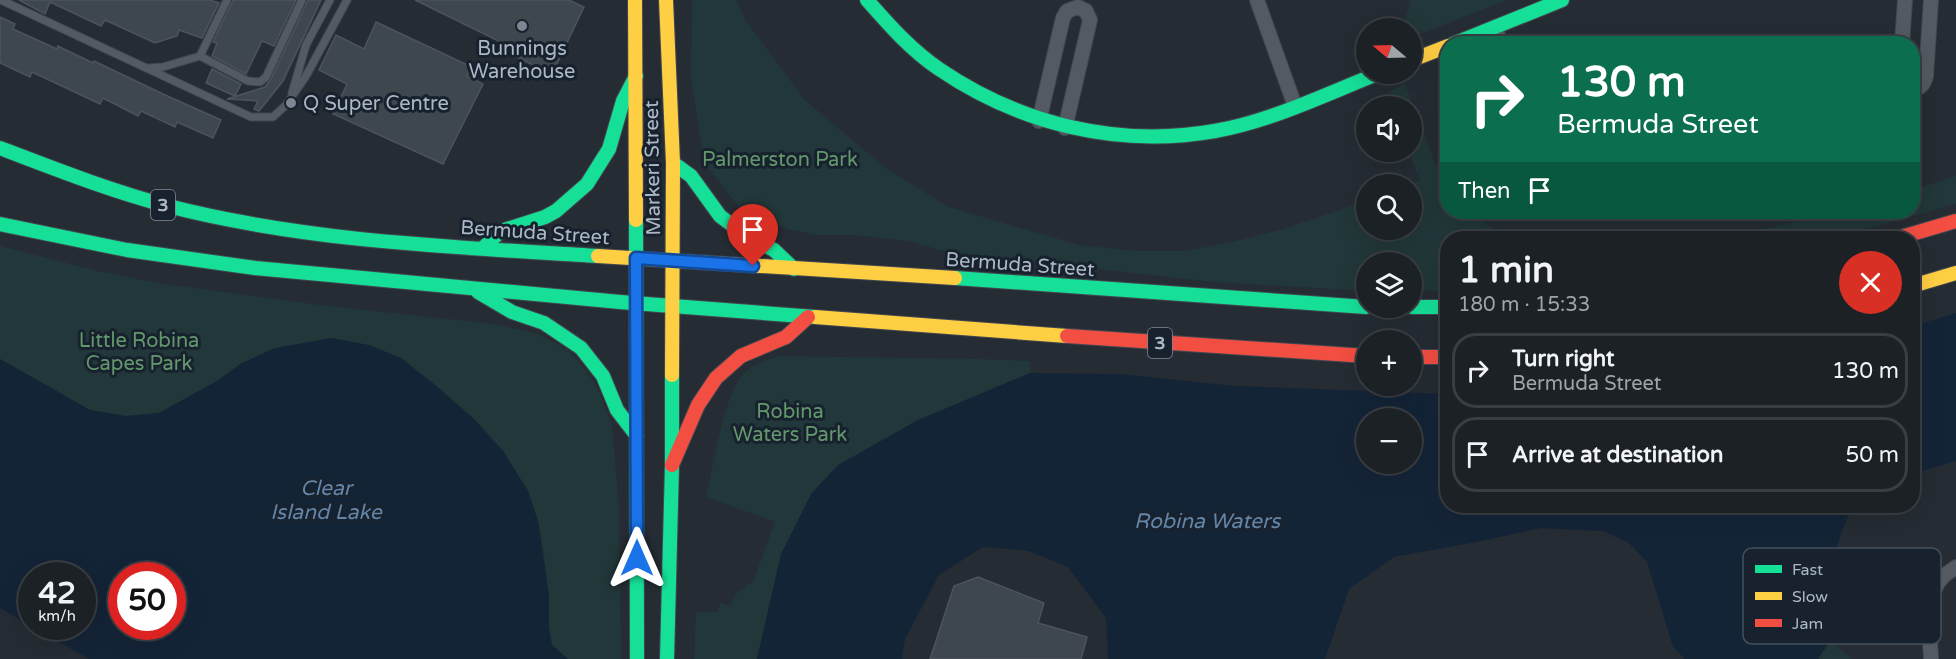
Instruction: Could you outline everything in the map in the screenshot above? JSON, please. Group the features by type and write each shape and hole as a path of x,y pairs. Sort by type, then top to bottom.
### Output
{"main road":[{"name":"Markeri Street","path":"635,0 638,654"},
{"name":"Markeri Street","path":"666,0 673,163 672,465 667,654"},
{"path":"867,0 908,46 945,74 993,102 1039,121 1065,128 1124,137 1186,135 1240,125 1356,82"},
{"path":"1473,36 1562,0"},
{"path":"1422,56 1440,48"},
{"path":"483,248 501,231 545,217 556,211 586,184 609,149 623,101 636,76"},
{"name":"Bermuda Street","path":"0,148 39,165 117,192 216,217 334,237 423,245 923,276 1356,307"},
{"path":"673,163 692,176 709,204 720,216 748,237 774,250 794,269"},
{"path":"1920,232 1956,221"},
{"name":"3","path":"0,224 130,250 212,263 672,307 1054,336 1356,355"},
{"path":"1920,284 1956,273"},
{"path":"471,288 512,312 544,324 580,348 603,376 617,410 637,436"},
{"path":"1422,308 1440,307"},
{"path":"672,465 698,405 716,378 741,356 786,337 808,317"},
{"path":"1422,357 1440,357"}],"street":[{"path":"1257,0 1295,106"},
{"path":"1903,36 1905,0"},
{"path":"1920,87 1924,84 1926,76 1931,0"},
{"path":"1039,121 1063,18 1067,11 1078,8 1086,11 1090,20 1065,128"},
{"path":"1495,27 1498,36"},
{"path":"1941,579 1956,567"},
{"path":"1931,644 1931,659"}],"lane":[{"path":"2,0 251,117 273,117 280,112 306,76 347,0"},
{"path":"200,56 227,0"},
{"path":"148,69 200,56 248,81 260,82 266,77 302,0"},
{"path":"291,96 306,45 330,0"}],"green space":[{"name":"Palmerston Park","path":"692,0 736,0 746,21 805,100 887,169 949,207 1079,245 1135,251 1183,251 1233,242 1283,229 1356,204 1356,240 1422,240 1422,174 1417,174 1413,162 1422,162 1422,129 1440,176 1440,219 1479,219 1498,231 1440,231 1440,291 1422,291 1422,252 1356,252 1356,290 1214,282 952,253 907,241 853,235 816,235 788,229 743,212 704,163 691,79"},
{"path":"1411,0 1507,0 1422,33 1422,18 1405,18"},
{"name":"Palmerston Park","path":"1405,84 1410,96 1388,96 1387,92"},
{"path":"1956,176 1956,204 1920,214 1920,188"},
{"path":"1811,219 1903,219 1860,231 1753,231"},
{"name":"Little Robina Capes Park","path":"0,246 98,271 158,283 320,305 494,324 535,333 567,349 587,371 599,391 612,426 619,507 621,659 568,659 552,645 544,554 538,521 528,491 503,451 475,420 434,384 242,363 217,381 159,413 126,416 90,410 0,359"},
{"name":"Robina Waters Park","path":"780,356 1030,361 1030,373 916,421 781,554 757,659 694,659 696,612 717,612 720,603 730,606 736,593 748,583 752,584 775,522 706,497 725,414 736,384 751,368"},
{"path":"1828,644 1834,644 1852,659 1818,659"}],"water":[{"path":"1956,313 1956,461 1920,472 1920,324"},
{"name":"Clear Island Lake","path":"331,338 369,345 401,358 475,420 503,451 528,491 538,521 549,596 549,628 552,645 568,659 89,659 56,640 96,640 96,562 18,562 18,618 0,608 0,359 90,410 126,416 159,413 217,381 242,363 275,348"},
{"name":"Robina Waters","path":"1030,373 1120,374 1236,386 1356,391 1356,396 1440,394 1440,513 1849,513 1837,548 1743,548 1743,644 1828,644 1818,659 1685,659 1673,647 1647,562 1629,543 1604,531 1541,528 1394,557 1349,589 1325,659 1108,659 1106,618 1068,567 1029,551 983,547 939,575 905,639 902,659 757,659 781,554 811,494 838,465 916,421"}],"building":[{"path":"19,0 210,0 219,3 202,38 179,30 177,36 155,43 105,20 101,26 50,2 45,14"},
{"path":"233,0 296,0 274,46 262,41 246,74 212,56 217,43 213,42"},
{"path":"308,0 321,0 283,81 259,111 254,109 258,101 227,99 265,87 271,79"},
{"name":"Bunnings Warehouse","path":"415,0 569,0 584,7 552,74 504,51 507,45"},
{"path":"0,17 15,24 13,29 57,49 58,46 93,63 94,61 221,120 213,138 177,122 175,127 141,111 138,116 103,98 100,104 32,72 30,77 0,63"},
{"path":"376,22 472,67 467,76 483,84 443,164 333,114 347,84 319,70 336,35 364,49"},
{"path":"212,69 241,84 235,96 206,83"},
{"path":"978,577 1044,603 1038,623 1087,637 1081,659 930,659 954,586"}],"traffic: fast":[{"path":"867,0 919,54 970,88 1036,117 1071,127 1106,133 1142,136 1178,135 1236,127 1297,107 1356,83"},
{"path":"1473,36 1562,0"},
{"path":"483,248 501,231 545,217 556,211 587,184 609,149 623,101 636,76"},
{"path":"0,148 125,194 168,206 274,228 382,241 598,256"},
{"path":"673,163 691,176 720,216 748,237 774,250 794,269"},
{"path":"636,220 637,659"},
{"path":"0,224 127,250 255,268 620,302 815,317"},
{"path":"955,278 1356,306"},
{"path":"478,292 512,312 544,323 581,348 603,376 617,410 637,436"},
{"path":"1422,307 1440,307"},
{"path":"667,659 672,375"}],"traffic: slow":[{"path":"635,0 636,220"},
{"path":"666,0 673,163 672,375"},
{"path":"1422,56 1440,49"},
{"path":"598,256 955,278"},
{"path":"1920,284 1956,273"},
{"path":"815,317 1067,336"}],"traffic: jam":[{"path":"1920,232 1956,221"},
{"path":"672,465 698,405 716,378 741,356 786,337 808,317"},
{"path":"1067,336 1356,355"},
{"path":"1422,357 1440,357"}],"place":[{"name":"Bunnings Warehouse","path":"522,26"},
{"name":"Q Super Centre","path":"291,103"}],"route":[{"path":"637,558 636,258 753,266"}]}
